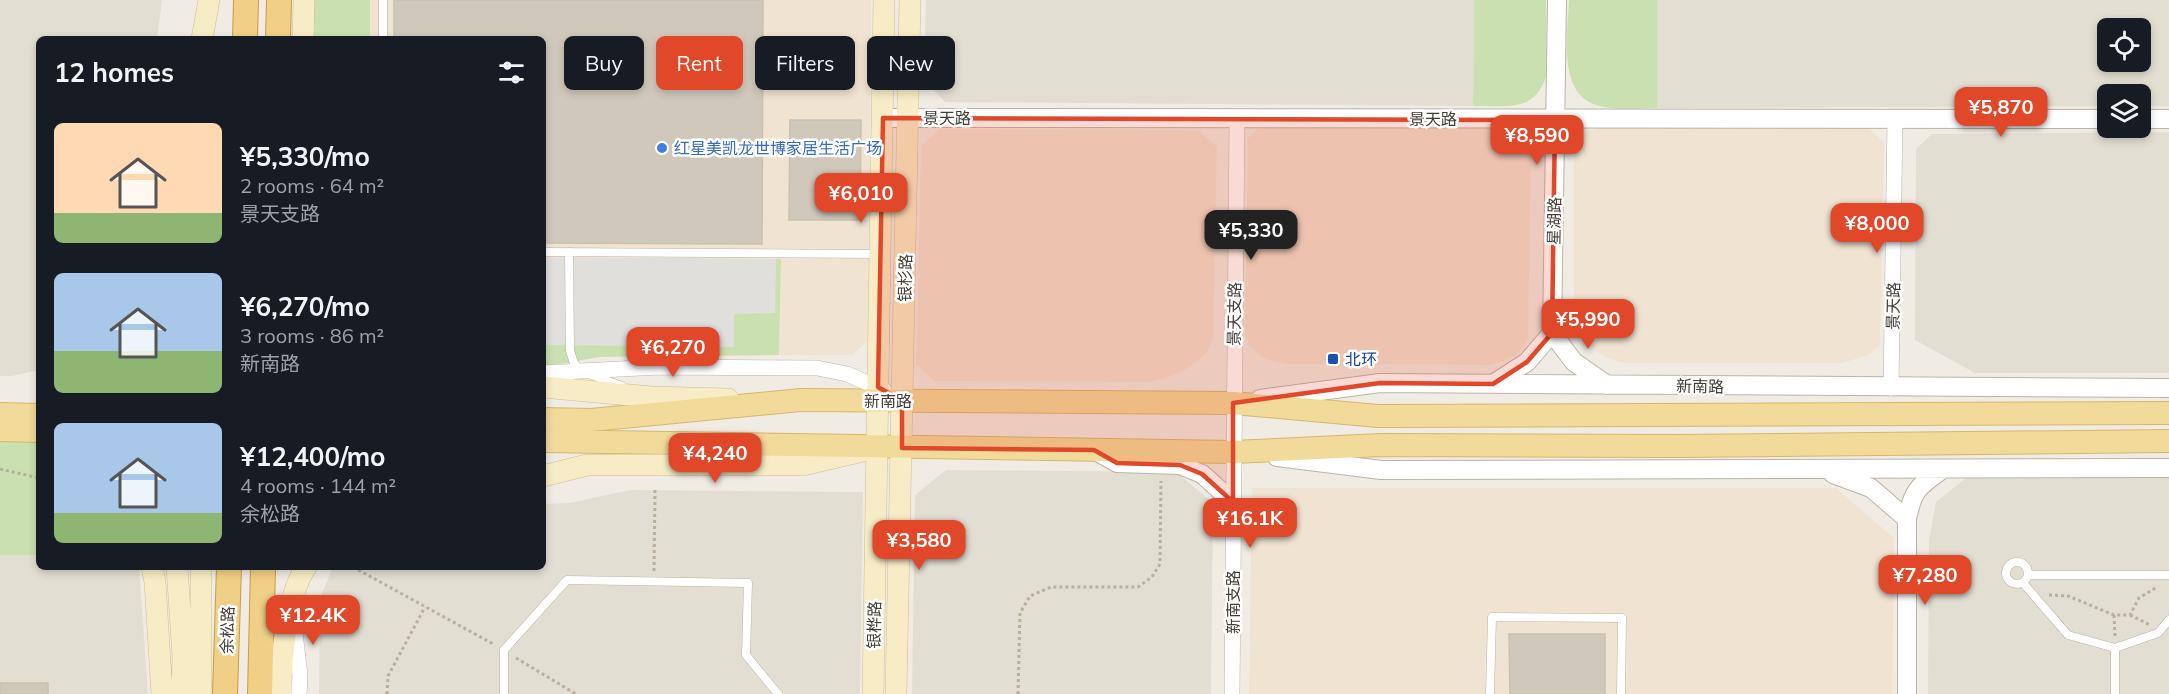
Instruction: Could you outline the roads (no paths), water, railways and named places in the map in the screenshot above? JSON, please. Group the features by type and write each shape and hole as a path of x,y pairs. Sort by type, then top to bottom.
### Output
{"highway":[{"path":"245,36 246,0"},
{"path":"278,36 279,0"},
{"name":"余松路","path":"225,694 229,570"},
{"name":"余松路","path":"260,694 263,570"}],"main road":[{"path":"203,36 211,0"},
{"path":"211,0 212,36"},
{"path":"303,36 304,0"},
{"name":"银杉路","path":"877,447 884,0"},
{"name":"银杉路","path":"902,448 910,0"},
{"path":"546,387 651,397"},
{"name":"新南路","path":"546,419 591,420 878,394 902,401 1233,403 1378,416 2169,413"},
{"path":"546,400 651,397 801,400"},
{"path":"546,441 1233,452 1381,445 1678,446 2169,441"},
{"path":"546,464 803,465 877,447"},
{"name":"银桦路","path":"873,694 877,447"},
{"name":"银桦路","path":"896,694 902,448"},
{"path":"546,475 587,465"},
{"path":"153,570 162,694"},
{"path":"177,570 183,656 182,694"},
{"path":"201,570 201,694"},
{"path":"281,694 291,599 305,570"}],"street":[{"name":"星湖路","path":"1552,333 1557,0"},
{"name":"景天路","path":"883,118 1895,120 1891,388"},
{"name":"景天支路","path":"1233,403 1237,118"},
{"path":"1895,120 2097,119"},
{"path":"2151,119 2169,119"},
{"path":"1493,384 1527,362 1552,333 1574,362 1607,385"},
{"path":"546,373 659,367 817,368 847,374 878,394"},
{"name":"新南路","path":"1233,403 1380,383 2169,388"},
{"name":"新南支路","path":"1232,694 1233,403"},
{"path":"1094,450 1117,463 1180,465 1202,474 1233,502"},
{"path":"1233,452 1381,470 2169,468"},
{"path":"1907,694 1907,519 1911,499 1923,484 1943,469"},
{"path":"1823,470 1871,488 1907,519"},
{"path":"291,599 300,694"}],"lane":[{"path":"383,0 383,36"},
{"path":"546,252 880,254"},
{"path":"569,252 570,351 574,363 582,371 651,397"},
{"path":"2030,575 2023,563 2015,562 2009,565 2006,575 2010,582 2017,584 2023,583 2030,575 2166,575"},
{"path":"504,694 504,650 567,580 748,583 746,655 778,694"},
{"path":"2023,583 2068,635 2115,648 2158,633 2169,620"},
{"path":"1490,694 1492,617 1622,618 1622,694"},
{"path":"2115,648 2115,694"}],"place":[{"name":"红星美凯龙世博家居生活广场","path":"662,148"},
{"name":"北环","path":"1333,359"}]}
